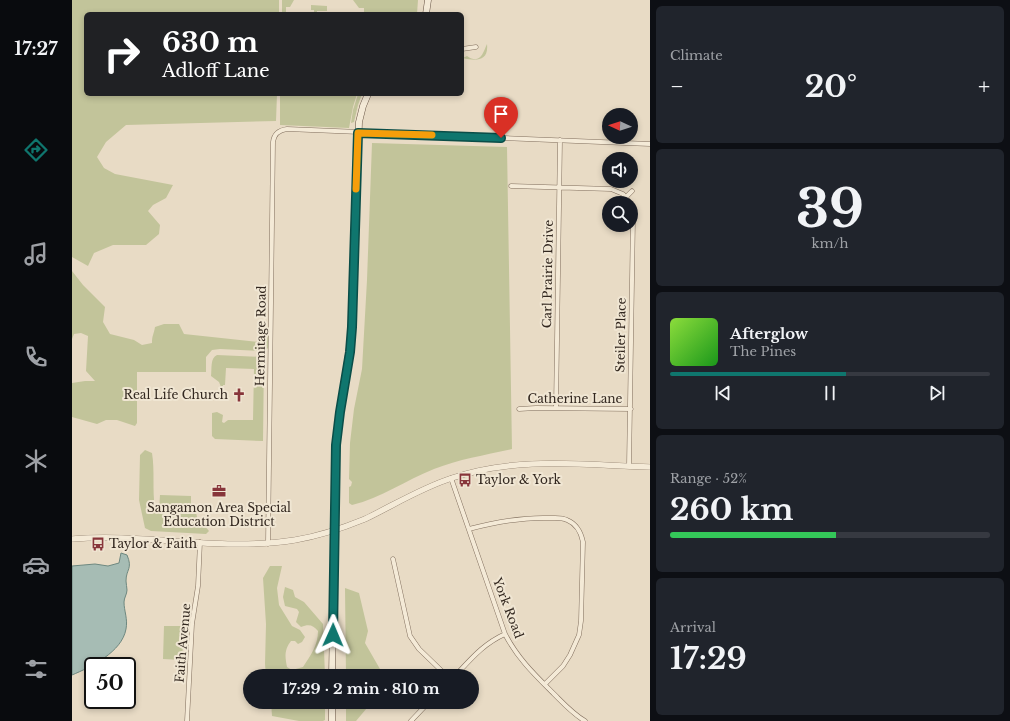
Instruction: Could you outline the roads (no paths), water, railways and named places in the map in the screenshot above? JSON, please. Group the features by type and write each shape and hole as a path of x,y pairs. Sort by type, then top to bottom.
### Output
{"main road":[{"path":"426,12 428,0"},
{"path":"332,669 336,445 340,406 350,352 352,327 358,133 360,116 367,96"},
{"path":"332,709 332,721"}],"street":[{"path":"464,49 476,47"},
{"name":"Hermitage Road","path":"268,544 274,137 279,131 287,129 358,133"},
{"path":"358,133 650,144"},
{"name":"Carl Prairie Drive","path":"556,408 560,140"},
{"path":"511,186 611,189 624,196"},
{"path":"627,196 632,191"},
{"name":"Steiler Place","path":"630,466 633,232"},
{"name":"Catherine Lane","path":"519,409 631,409"},
{"path":"72,539 106,538 268,544 308,538 334,530 365,519 426,488 451,478 480,470 519,464 548,463 650,466"},
{"name":"York Road","path":"451,478 505,634 519,657 568,708 585,721"},
{"path":"469,529 500,521 535,517 567,520 572,522 579,530 582,537 581,621 577,641 563,666 544,684"},
{"name":"Faith Avenue","path":"187,721 192,624 198,586 200,542"},
{"path":"393,559 410,636 419,649 440,669"},
{"path":"462,669 492,640 505,634"},
{"path":"411,721 422,709"}],"water":[{"path":"121,553 127,555 129,566 126,577 127,592 124,599 126,629 123,637 119,645 106,657 84,657 84,670 72,675 72,566 95,564 108,566 119,563"}],"place":[{"name":"Real Life Church","path":"239,395"},
{"name":"Taylor & York","path":"465,480"},
{"name":"Sangamon Area Special Education District","path":"219,491"},
{"name":"Taylor & Faith","path":"98,544"}]}
